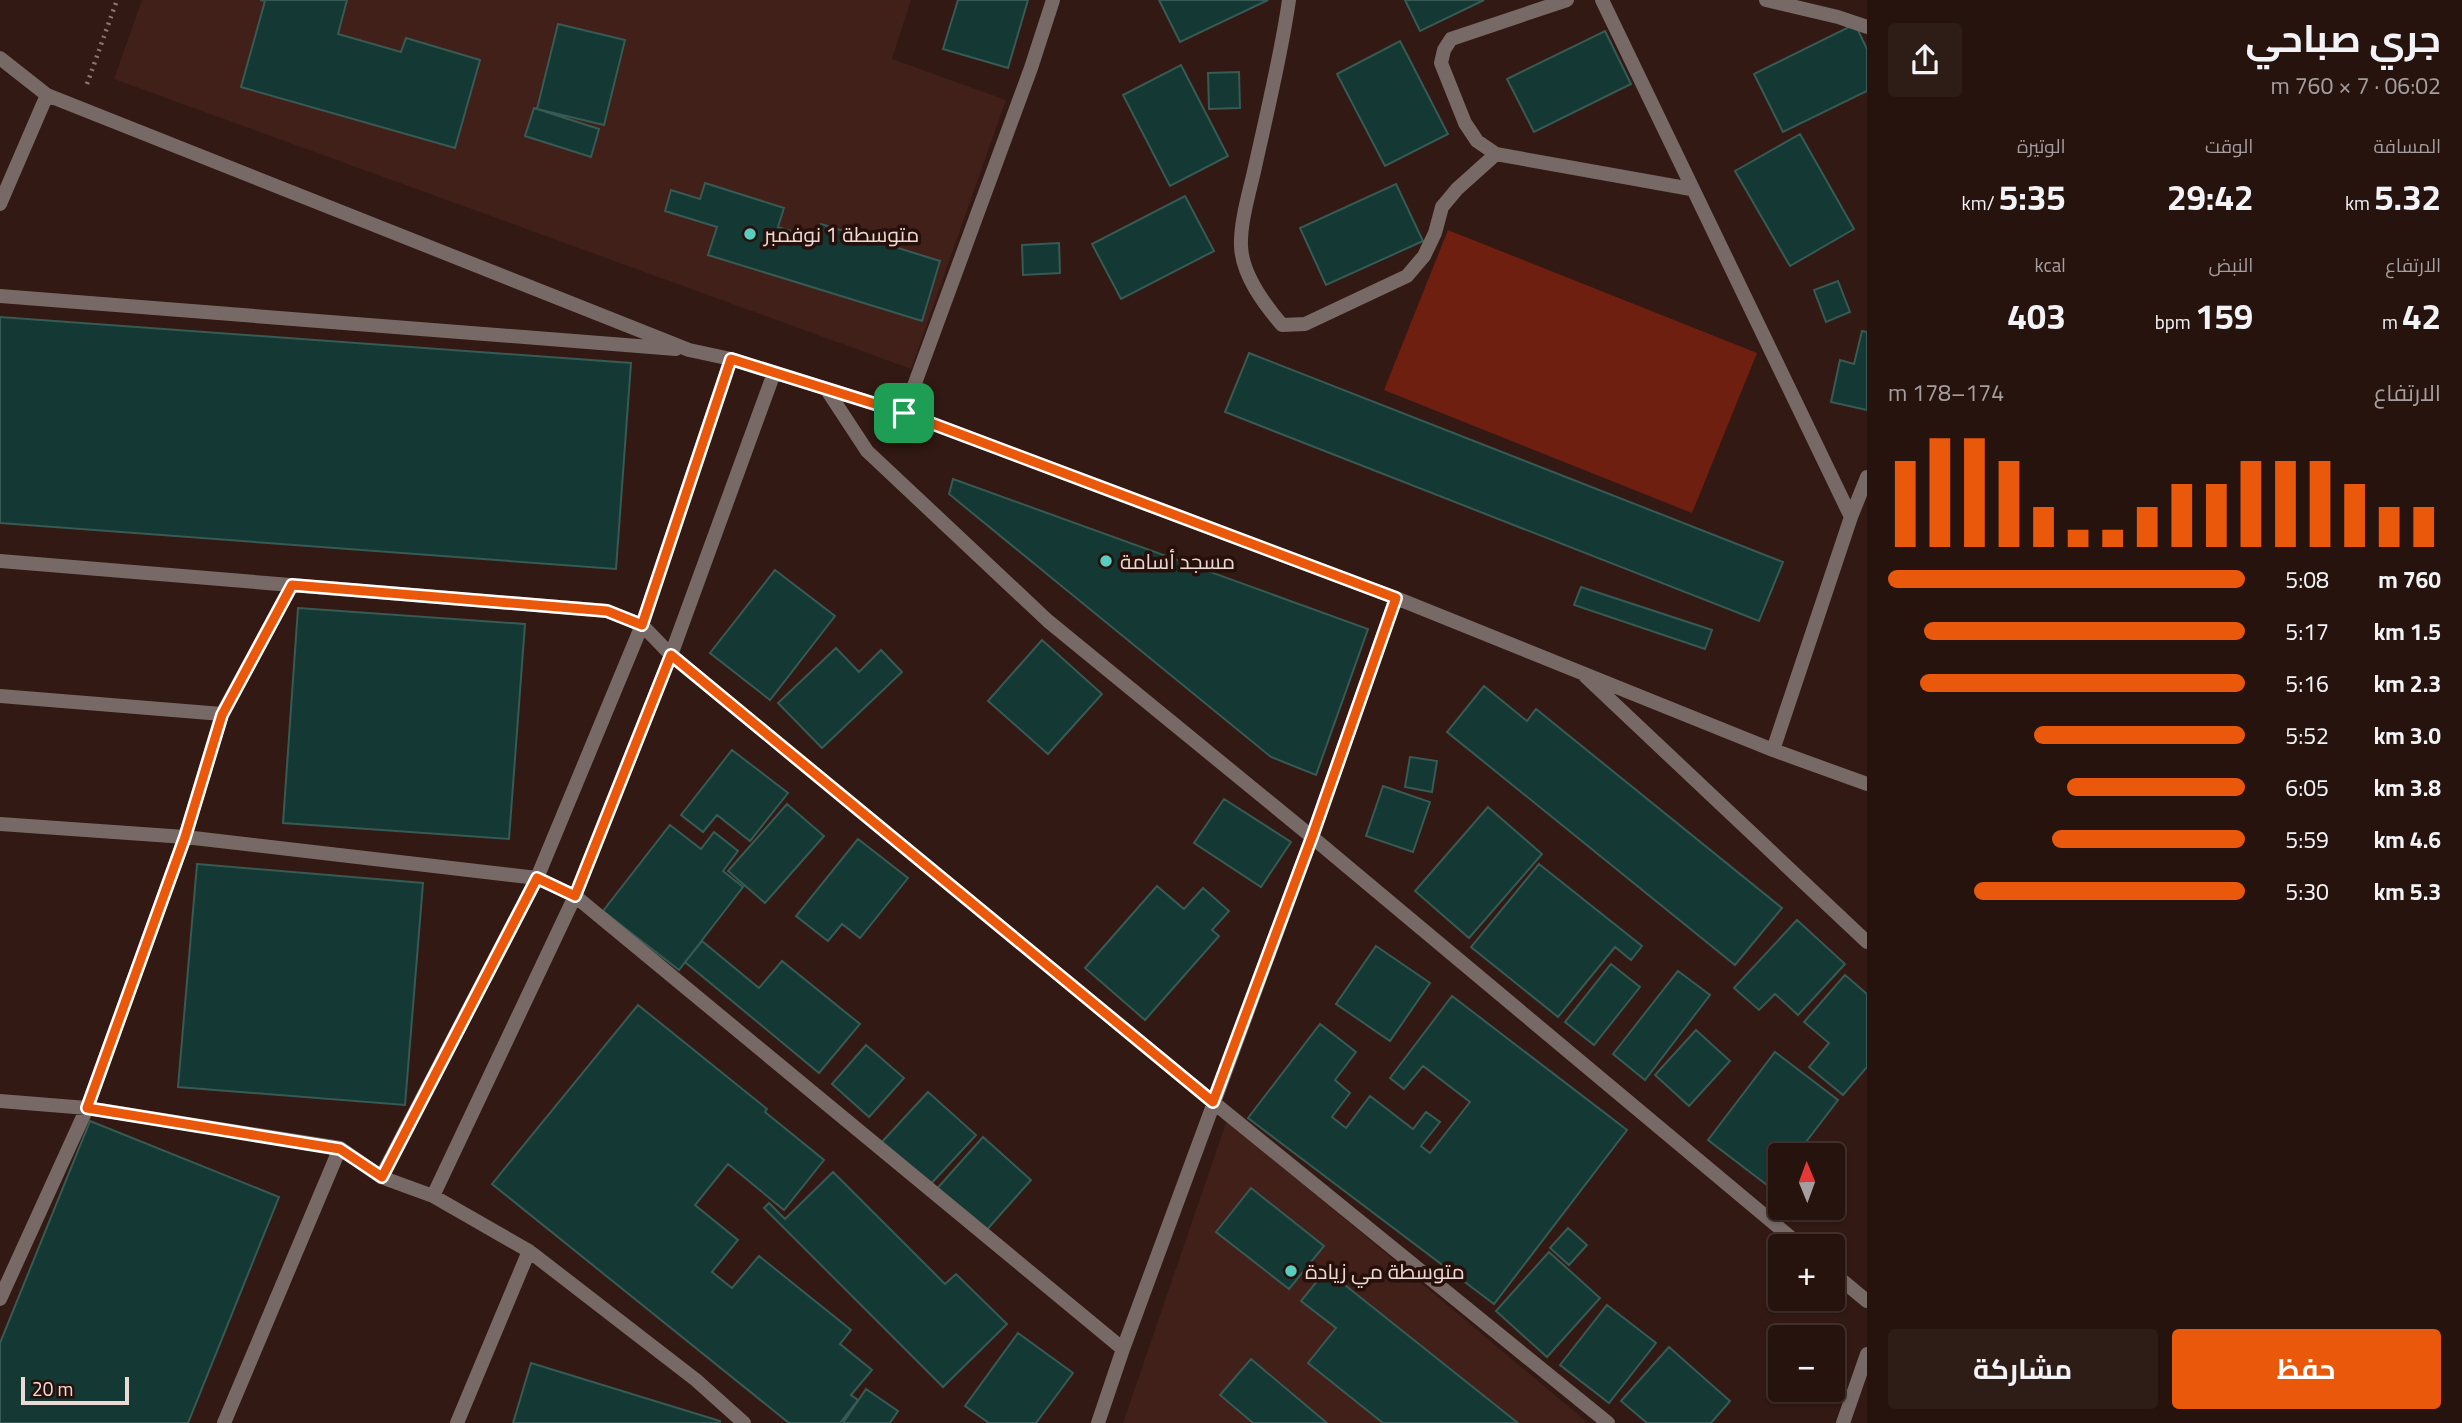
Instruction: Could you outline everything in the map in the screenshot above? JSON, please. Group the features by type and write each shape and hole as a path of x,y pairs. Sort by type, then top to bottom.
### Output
{"street":[{"path":"904,413 1031,68 1053,0"},
{"path":"1289,0 1247,202 1241,246 1247,274 1282,325 1305,324 1407,276 1424,256 1435,233 1442,208 1457,189 1496,155"},
{"path":"1567,0 1451,39 1444,50 1441,63 1465,123 1477,141 1496,155 1691,189"},
{"path":"1602,0 1851,517"},
{"path":"1766,0 1839,17 1867,27"},
{"path":"0,58 47,95 689,350"},
{"path":"0,204 47,95"},
{"path":"0,296 689,350 731,359 904,413 1396,598 1773,750 1867,784"},
{"path":"382,1177 537,878 642,625 731,359"},
{"path":"433,1196 575,896 671,655 774,373"},
{"path":"827,390 867,451 1048,621 1312,837 1787,1234"},
{"path":"1773,750 1851,517 1867,477"},
{"path":"0,561 607,611 642,625 671,655 1213,1102 1608,1423"},
{"path":"0,1299 87,1108 185,837 222,715 292,585"},
{"path":"1098,1423 1312,837 1396,598"},
{"path":"1579,670 1867,942"},
{"path":"0,696 222,715"},
{"path":"0,824 185,837 537,878 575,896 1123,1349"},
{"path":"0,1101 87,1108 340,1149 382,1177 433,1196 529,1251 696,1380 744,1423"},
{"path":"224,1423 340,1149"},
{"path":"457,1423 529,1251"},
{"path":"1845,1283 1867,1301"},
{"path":"1843,1423 1867,1354"}],"path":[{"path":"79,107 117,0"}],"shaded area":[{"name":"متوسطة 1 نوفمبر","path":"142,0 911,0 892,59 1006,100 911,369 114,79"},
{"path":"1448,230 1757,353 1692,513 1384,390"},
{"name":"متوسطة مي زيادة","path":"1227,1120 1588,1423 1123,1423"}],"building":[{"path":"260,0 347,0 338,34 401,52 406,38 480,60 455,148 241,87 265,1"},
{"path":"958,0 1028,0 1008,68 943,49"},
{"path":"1159,0 1268,0 1180,42"},
{"path":"1405,0 1484,0 1420,31"},
{"path":"558,24 625,40 604,125 537,109"},
{"path":"1855,24 1867,49 1867,91 1783,132 1754,74"},
{"path":"1605,31 1631,84 1534,132 1507,79"},
{"path":"1400,41 1448,134 1385,166 1337,74"},
{"path":"1181,65 1228,156 1170,186 1123,95"},
{"path":"1239,72 1240,108 1209,109 1208,73"},
{"path":"534,108 599,129 591,157 525,136"},
{"path":"1800,134 1854,229 1790,266 1735,171"},
{"path":"705,183 784,208 778,227 817,239 821,224 940,261 922,321 708,255 717,227 665,211 671,190 700,199"},
{"path":"1396,184 1423,241 1326,285 1300,228"},
{"path":"1185,196 1214,251 1121,299 1092,244"},
{"path":"1059,243 1060,273 1023,275 1022,245"},
{"path":"1838,281 1850,312 1826,322 1814,290"},
{"path":"0,317 631,363 616,569 0,523"},
{"path":"1862,331 1867,332 1867,410 1831,402 1840,360 1854,364"},
{"path":"1249,353 1783,562 1759,621 1225,412"},
{"name":"مسجد أسامة","path":"953,479 1368,629 1316,775 1271,757 949,494"},
{"path":"775,570 835,616 770,700 710,653"},
{"path":"1581,587 1712,630 1705,649 1574,605"},
{"path":"298,608 525,624 509,839 283,823"},
{"path":"1042,640 1102,694 1048,754 988,701"},
{"path":"836,648 859,672 881,650 902,672 822,748 778,703"},
{"path":"1484,686 1527,721 1536,709 1782,908 1735,965 1447,732"},
{"path":"732,750 788,793 750,841 717,815 703,832 681,815"},
{"path":"1410,757 1437,761 1432,792 1405,787"},
{"path":"1383,786 1430,802 1413,852 1366,836"},
{"path":"1224,799 1291,842 1261,887 1194,843"},
{"path":"787,804 824,836 765,903 728,871"},
{"path":"1488,807 1542,854 1469,938 1415,891"},
{"path":"670,825 701,849 714,832 738,851 723,871 743,887 679,970 603,911"},
{"path":"858,839 908,878 860,938 842,924 828,941 796,916"},
{"path":"197,864 423,883 405,1105 178,1087"},
{"path":"1539,864 1642,946 1631,960 1615,947 1558,1017 1471,947"},
{"path":"1157,886 1184,909 1203,888 1229,911 1212,930 1219,936 1145,1020 1085,968"},
{"path":"1797,920 1845,964 1798,1015 1775,994 1759,1010 1734,988"},
{"path":"702,941 759,988 782,961 860,1024 819,1073 685,962"},
{"path":"1376,946 1430,983 1390,1041 1336,1004"},
{"path":"1611,964 1640,987 1594,1045 1565,1022"},
{"path":"1678,971 1710,995 1645,1080 1613,1054"},
{"path":"1845,975 1867,994 1867,1067 1843,1095 1809,1067 1829,1043 1804,1022"},
{"path":"1452,996 1627,1130 1494,1304 1248,1118 1320,1024 1356,1052 1335,1080 1350,1093 1332,1117 1346,1128 1370,1096 1413,1129 1426,1112 1440,1122 1421,1146 1430,1153 1470,1102 1423,1066 1404,1089 1390,1078"},
{"path":"638,1005 767,1109 765,1112 824,1160 784,1210 728,1164 695,1205 738,1240 712,1272 732,1288 759,1256 851,1330 840,1344 872,1370 851,1395 858,1400 840,1423 789,1423 492,1184"},
{"path":"1696,1030 1730,1061 1689,1106 1655,1075"},
{"path":"866,1045 904,1078 869,1117 832,1084"},
{"path":"1775,1052 1838,1100 1805,1143 1768,1143 1768,1186 1708,1140"},
{"path":"928,1092 976,1135 928,1187 880,1144"},
{"path":"90,1121 279,1197 188,1423 0,1423 0,1343"},
{"path":"983,1137 1031,1180 983,1234 934,1192"},
{"path":"833,1172 945,1284 956,1274 1007,1324 943,1387 764,1208 769,1203 785,1219"},
{"path":"1251,1188 1324,1246 1289,1289 1216,1232"},
{"path":"1568,1228 1587,1245 1569,1265 1550,1248"},
{"path":"1549,1252 1600,1298 1547,1357 1496,1311"},
{"path":"1326,1270 1518,1423 1383,1423 1308,1363 1336,1328 1301,1301"},
{"path":"1607,1305 1656,1343 1609,1403 1560,1365"},
{"path":"1018,1333 1073,1373 1036,1423 989,1423 965,1406"},
{"path":"1669,1347 1730,1401 1711,1423 1647,1423 1621,1401"},
{"path":"1251,1359 1327,1423 1253,1423 1220,1395"},
{"path":"531,1363 720,1421 720,1423 513,1423"},
{"path":"866,1389 898,1411 890,1423 843,1423"}],"place":[{"name":"متوسطة 1 نوفمبر","path":"750,234"},
{"name":"مسجد أسامة","path":"1106,561"},
{"name":"متوسطة مي زيادة","path":"1291,1271"}],"route":[{"path":"731,359 904,413 1396,598 1312,837 1213,1102 671,655 575,896 537,878 382,1177 340,1149 87,1108 185,837 222,715 292,585 607,611 642,625 731,359"}]}
